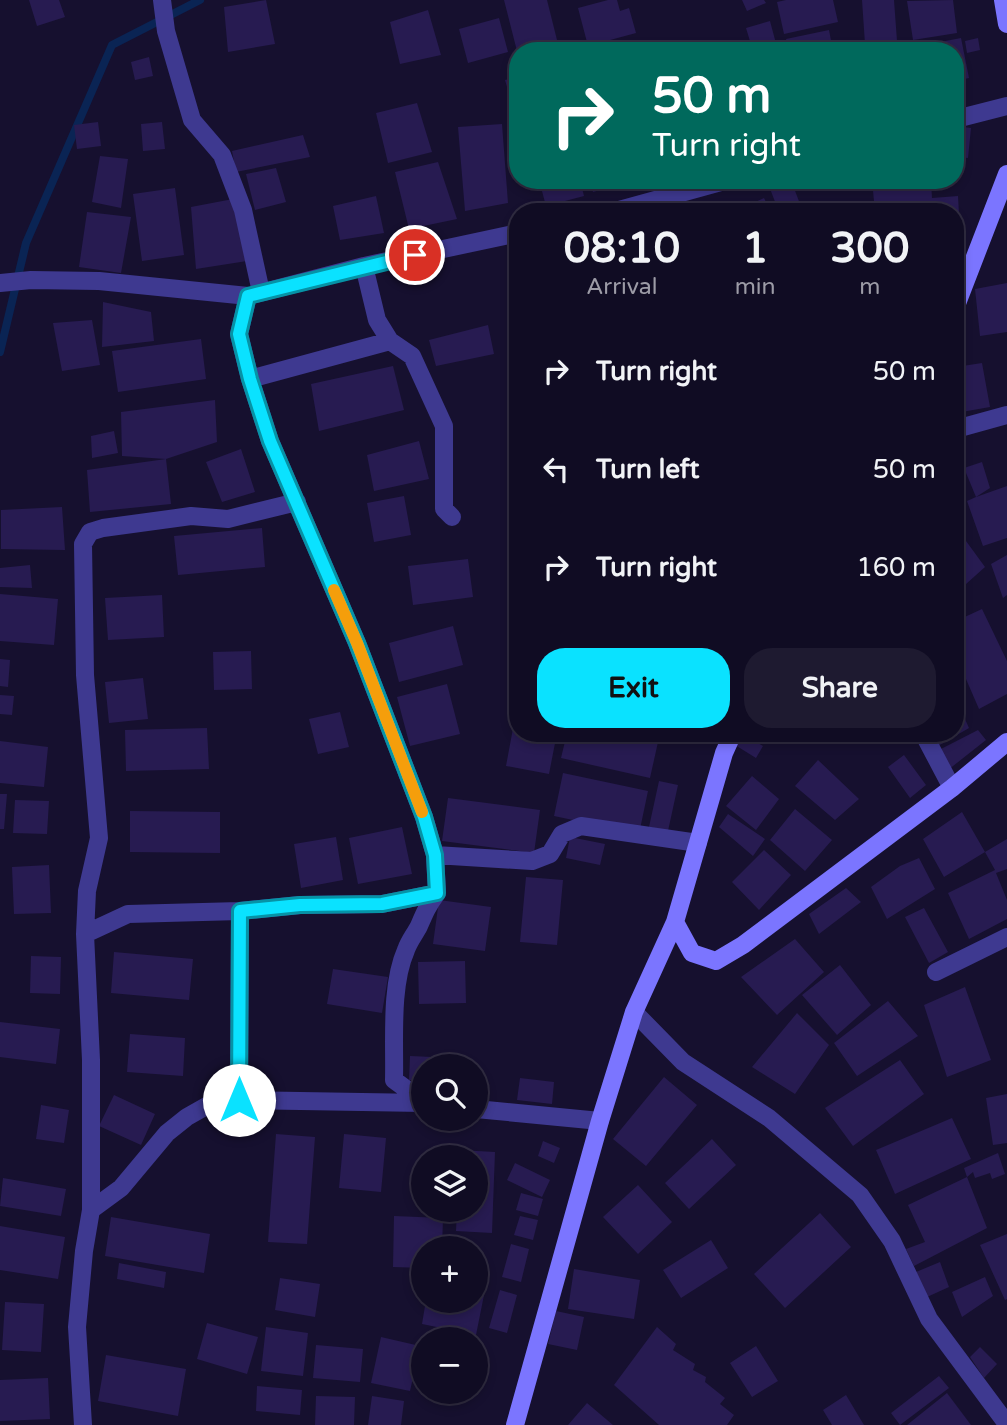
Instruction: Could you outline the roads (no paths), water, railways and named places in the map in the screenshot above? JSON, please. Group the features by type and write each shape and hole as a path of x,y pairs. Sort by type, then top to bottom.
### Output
{"street":[{"path":"162,0 166,31 192,120 222,155 243,211 254,294 239,334 250,379 270,441 357,643 424,817 435,855 437,893 424,910 405,951 398,983 394,1080 411,1093"},
{"path":"1003,0 1007,24"},
{"path":"964,117 1007,106"},
{"path":"964,285 1007,174"},
{"path":"644,203 695,189"},
{"path":"0,283 31,280 99,281 254,294 364,266 509,235"},
{"path":"364,266 377,320 390,341 412,356 444,426 444,509 452,517"},
{"path":"250,379 390,341"},
{"path":"964,428 1004,421"},
{"path":"83,1425 77,1327 83,1251 91,1210 91,1060 85,934 87,891 99,838 85,675 83,544 90,532 103,528 191,516 228,519 297,502"},
{"path":"515,1425 600,1121 634,1012 675,922 729,742"},
{"path":"928,742 952,788"},
{"path":"675,922 692,953 716,961 743,945 952,788 1006,744"},
{"path":"435,855 532,861 550,854 562,834 581,826 698,843"},
{"path":"85,934 128,914 240,911 300,905 382,904 437,893"},
{"path":"239,1100 240,911"},
{"path":"936,972 1005,942"},
{"path":"634,1012 683,1062 769,1118 860,1195 892,1241 929,1319 1007,1424"},
{"path":"91,1210 121,1188 167,1133 210,1104 239,1100 411,1103"},
{"path":"488,1110 600,1121"}],"waterway":[{"path":"0,352 26,243 112,45 200,0"}]}
